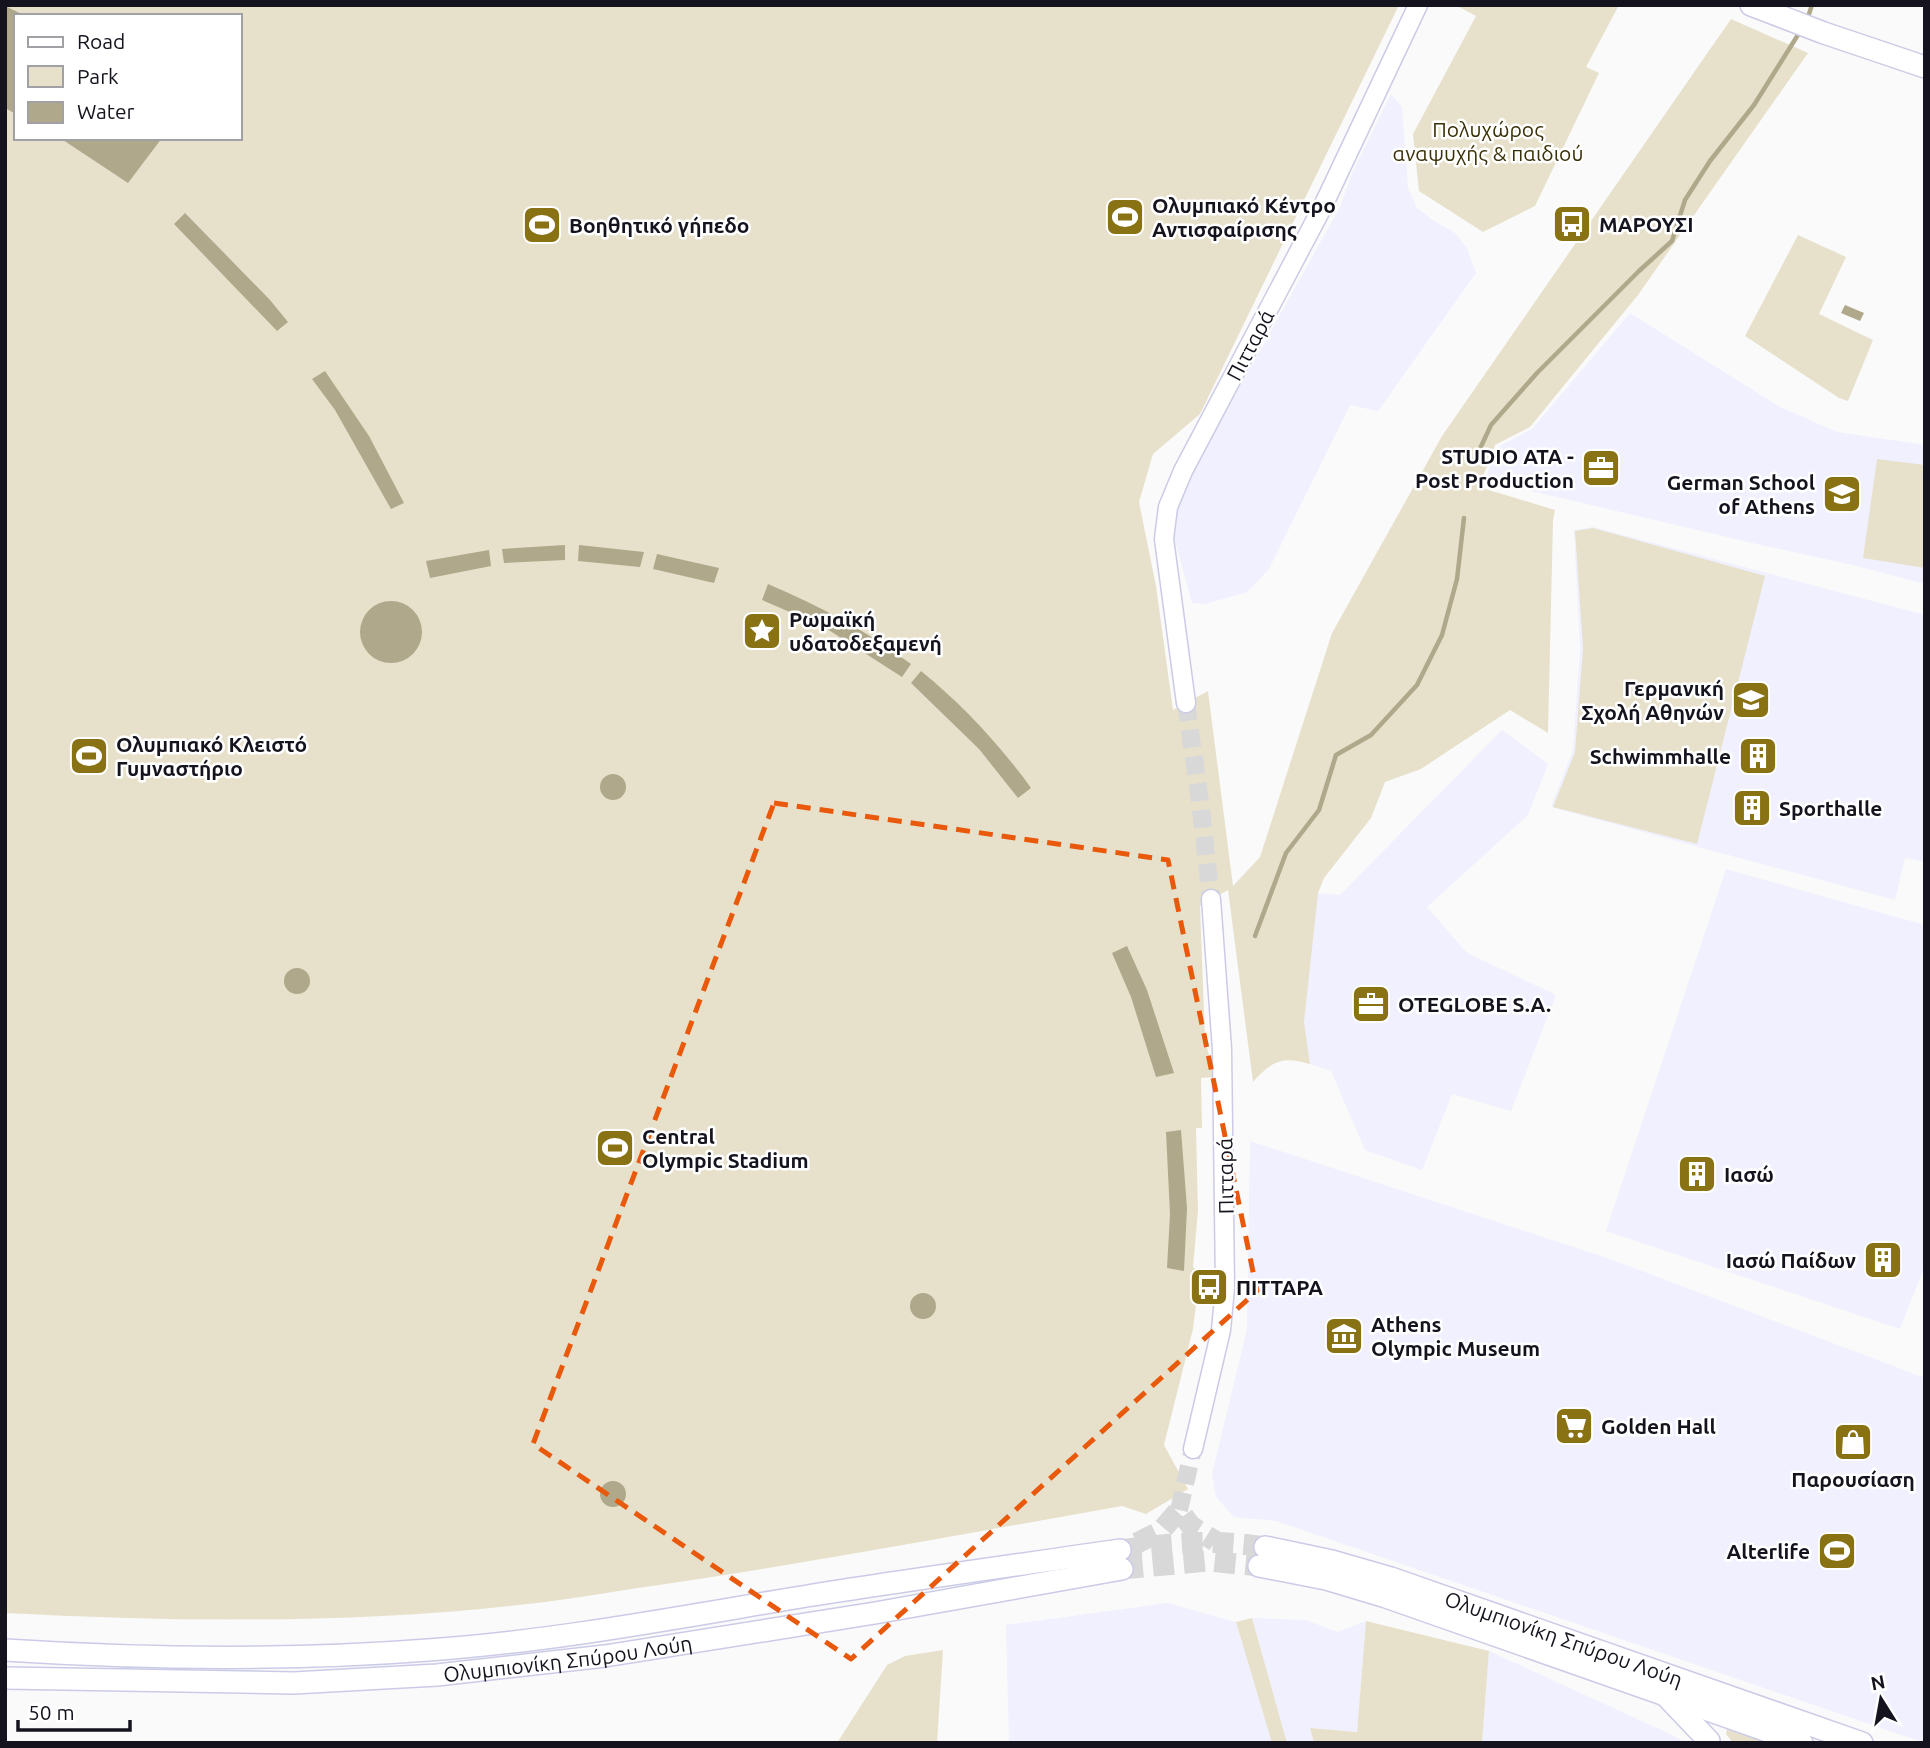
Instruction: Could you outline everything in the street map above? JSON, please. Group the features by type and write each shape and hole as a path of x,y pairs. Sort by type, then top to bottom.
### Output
{"main road":[{"path":"1751,5 1925,67"},
{"name":"Ολυμπιονίκη Σπύρου Λούη","path":"1802,1743 1721,1704 1370,1572 1262,1556 1666,1695 1721,1704 1862,1743"},
{"name":"Ολυμπιονίκη Σπύρου Λούη","path":"5,1650 104,1656 270,1657 429,1650 573,1635 817,1595 1121,1559 889,1610 618,1654 488,1670 294,1683 5,1678"},
{"path":"1666,1695 1710,1742"}],"street":[{"name":"Πιτταρά","path":"1186,703 1164,539 1168,507 1183,471 1322,208 1418,5"},
{"name":"Πιτταρά","path":"1193,1449 1221,1330 1226,1262 1222,1049 1211,899"},
{"path":"1710,1742 1721,1704"}],"highlighted area":[{"path":"774,803 1168,860 1257,1291 851,1659 533,1444"}],"shaded area":[{"path":"1391,94 1402,107 1408,188 1417,208 1455,233 1467,248 1476,273 1378,411 1350,405 1269,569 1247,592 1205,604 1192,603 1173,533 1180,494 1340,207 1353,171"},
{"path":"1630,313 1780,407 1837,432 1925,445 1925,584 1485,480 1498,447 1532,429"},
{"name":"Γερμανική Σχολή Αθηνών","path":"1593,527 1925,615 1925,862 1905,858 1895,900 1551,807 1573,750 1580,649 1574,530"},
{"path":"1502,730 1548,764 1528,815 1427,907 1467,953 1556,995 1511,1111 1452,1094 1422,1170 1365,1150 1331,1071 1310,1064 1281,898 1318,893 1340,895"},
{"path":"1726,869 1925,925 1925,1265 1900,1329 1606,1231"},
{"name":"Golden Hall","path":"1250,1141 1613,1260 1925,1378 1925,1743 1276,1521 1234,1517 1216,1497 1212,1474 1247,1329"},
{"path":"1167,1603 1236,1622 1272,1743 1009,1743 1006,1625"},
{"path":"1252,1618 1306,1620 1337,1632 1366,1621 1357,1732 1311,1728 1314,1743 1287,1743"},
{"path":"1489,1651 1672,1735 1686,1743 1482,1743"}],"green space":[{"path":"5,5 1399,5 1200,414 1153,454 1139,502 1156,586 1173,710 1208,691 1233,886 1260,857 1332,633 1442,436 1731,19 1808,53 1638,295 1530,427 1495,445 1479,487 1555,510 1548,733 1510,710 1421,769 1385,782 1371,818 1324,878 1318,893 1304,1022 1310,1064 1292,1060 1278,1062 1253,1082 1228,890 1200,906 1205,1039 1214,1077 1201,1078 1202,1128 1196,1128 1198,1211 1193,1267 1200,1273 1193,1329 1164,1445 1188,1489 1146,1514 1122,1506 876,1550 519,1605 391,1616 134,1618 5,1613"},
{"name":"Πολυχώρος αναψυχής & παιδιού","path":"1455,5 1619,5 1586,67 1599,73 1535,206 1483,232 1419,191 1413,134 1476,16"},
{"path":"1798,235 1846,257 1819,314 1873,340 1848,401 1839,398 1745,336"},
{"path":"1877,459 1925,465 1925,568 1863,558"},
{"path":"1593,528 1765,576 1697,844 1553,807 1575,752 1583,648 1575,531"},
{"path":"1252,1618 1287,1743 1272,1743 1236,1622"},
{"path":"1366,1621 1489,1651 1482,1743 1314,1743 1310,1728 1357,1732"},
{"path":"943,1650 937,1743 837,1743 887,1665 905,1656"},
{"path":"1732,1728 1775,1743 1733,1743 1726,1734 1727,1729"}],"water":[{"path":"5,6 22,14 14,14 14,113 5,108"},
{"path":"63,140 160,140 128,183"},
{"path":"185,213 288,322 277,331 174,224"},
{"path":"1845,305 1864,313 1860,321 1841,313"},
{"path":"325,371 369,436 404,503 391,509 335,410 312,379"},
{"path":"565,545 565,560 504,563 502,549"},
{"path":"579,545 644,552 640,567 578,561"},
{"path":"489,550 491,566 430,578 426,561"},
{"path":"657,554 719,568 714,583 653,569"},
{"path":"768,584 842,620 911,664 902,677 824,627 762,600"},
{"path":"385,601 397,601 413,610 420,620 420,644 413,654 397,663 385,663 374,658 365,649 360,638 360,626 365,615 374,606"},
{"path":"921,671 980,726 1031,788 1018,798 979,749 911,683"},
{"path":"613,774 622,778 626,787 622,796 613,800 604,796 600,787 604,778"},
{"path":"1127,946 1147,990 1174,1073 1156,1077 1131,997 1112,953"},
{"path":"297,968 306,972 310,981 306,990 297,994 288,990 284,981 288,972"},
{"path":"1181,1130 1187,1208 1184,1271 1167,1268 1170,1214 1166,1132"},
{"path":"923,1293 932,1297 936,1306 932,1315 923,1319 914,1315 910,1306 914,1297"},
{"path":"613,1481 622,1485 626,1494 622,1503 613,1507 604,1503 600,1494 604,1485"}],"waterway":[{"path":"1807,20 1812,5"},
{"path":"1478,453 1491,425 1537,373 1672,241 1685,200 1710,161 1754,105 1801,30"},
{"path":"1255,936 1286,853 1319,810 1336,755 1371,735 1417,685 1442,635 1457,579 1464,518"}],"tunnel":[{"path":"1186,703 1211,899"},
{"path":"1179,1510 1193,1449"},
{"path":"1137,1543 1161,1531 1179,1510 1191,1526 1215,1541"},
{"path":"1120,1550 1192,1543 1265,1547"},
{"path":"1122,1569 1208,1561 1259,1566"}],"place":[{"name":"Ολυμπιακό Κέντρο Αντισφαίρισης","path":"1125,217"},
{"name":"ΜΑΡΟΥΣΙ","path":"1572,224"},
{"name":"Βοηθητικό γήπεδο","path":"542,225"},
{"name":"STUDIO ATA - Post Production","path":"1601,468"},
{"name":"German School of Athens","path":"1842,494"},
{"name":"Ρωμαϊκή υδατοδεξαμενή","path":"762,631"},
{"name":"Γερμανική Σχολή Αθηνών","path":"1751,700"},
{"name":"Ολυμπιακό Κλειστό Γυμναστήριο","path":"89,756"},
{"name":"Schwimmhalle","path":"1758,756"},
{"name":"Sporthalle","path":"1752,808"},
{"name":"OTEGLOBE S.A.","path":"1371,1004"},
{"name":"Central Olympic Stadium","path":"615,1148"},
{"name":"Ιασώ","path":"1697,1174"},
{"name":"Ιασώ Παίδων","path":"1883,1260"},
{"name":"ΠΙΤΤΑΡΑ","path":"1209,1287"},
{"name":"Athens Olympic Museum","path":"1344,1336"},
{"name":"Golden Hall","path":"1574,1426"},
{"name":"Παρουσίαση","path":"1853,1442"},
{"name":"Alterlife","path":"1837,1551"}]}
